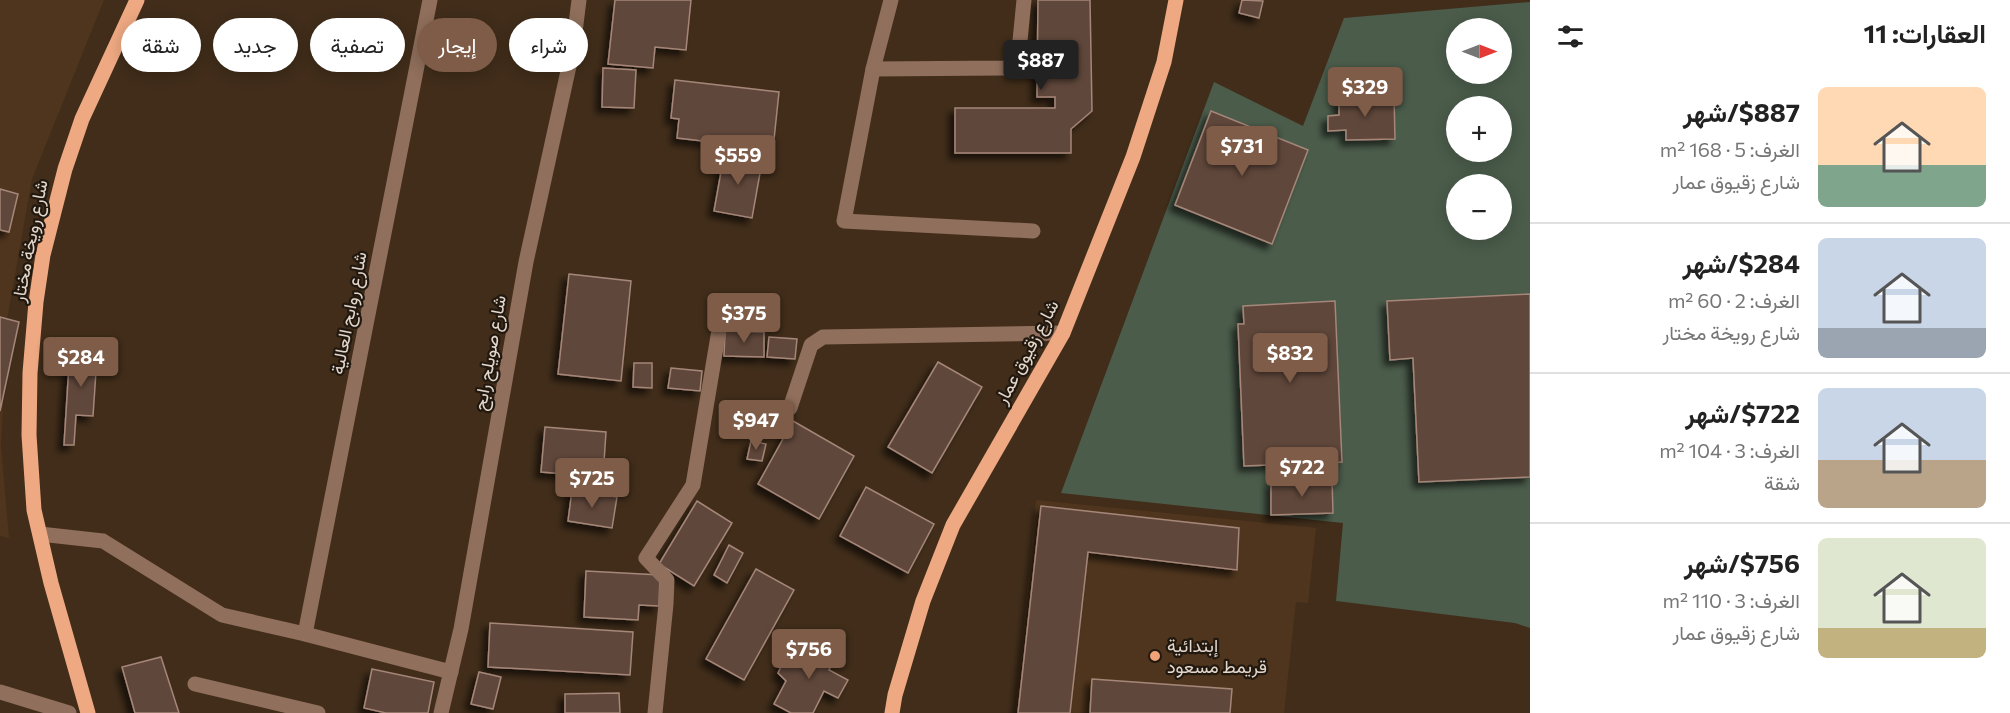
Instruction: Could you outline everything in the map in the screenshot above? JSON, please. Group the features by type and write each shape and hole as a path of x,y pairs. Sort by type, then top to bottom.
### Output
{"main road":[{"name":"شارع رويخة مختار","path":"88,713 70,656 34,510 29,435 33,338 43,255 64,169 82,119 137,0"},
{"name":"شارع زقيوق عمار","path":"892,713 895,695 923,601 953,525 1063,333 1133,157 1164,62 1176,0"}],"street":[{"name":"شارع روابح العالية","path":"305,634 430,0"},
{"name":"شارع صويلح رابح","path":"441,713 461,629 526,262 573,48 579,0"},
{"path":"891,0 873,69 844,221 1033,231"},
{"path":"873,69 1005,69 1012,66 1018,61 1024,0"},
{"path":"655,713 667,580 646,558 693,485 720,324"},
{"path":"790,408 811,345 822,337 1063,333"},
{"path":"40,534 103,541 222,615 451,672"},
{"path":"195,684 318,713"},
{"path":"0,692 69,713"}],"shaded area":[{"path":"0,0 104,0 32,179 0,359"},
{"path":"0,391 3,404 1,446 9,538 0,536"},
{"name":"إبتدائية قريمط مسعود","path":"1036,500 1316,528 1308,603 1296,602 1284,713 1049,713 1015,710"}],"green space":[{"path":"1530,2 1530,628 1515,623 1336,601 1343,523 1061,493 1214,82 1303,126 1344,18"}],"building":[{"path":"615,0 691,0 686,50 655,47 653,68 608,64"},
{"path":"1038,0 1090,0 1092,111 1071,129 1071,153 955,153 955,108 1055,108 1055,97 1037,97"},
{"path":"1242,0 1263,1 1259,18 1239,13"},
{"path":"603,68 636,70 634,108 602,107"},
{"path":"675,80 779,92 773,149 677,138 679,119 671,118"},
{"path":"1394,97 1395,139 1346,140 1346,130 1328,131 1328,116 1339,115 1339,98"},
{"path":"1211,111 1308,150 1272,244 1175,205"},
{"path":"724,155 762,162 752,218 714,211"},
{"path":"0,189 18,194 9,232 0,230"},
{"path":"569,274 631,281 621,381 558,374"},
{"path":"1530,294 1530,477 1419,482 1413,358 1390,360 1387,301"},
{"path":"1335,301 1342,462 1244,466 1238,324 1244,324 1243,306"},
{"path":"0,317 19,322 0,411"},
{"path":"725,331 764,332 764,357 724,356"},
{"path":"769,337 797,339 795,359 767,357"},
{"path":"80,341 98,342 93,416 76,415 74,445 64,445 69,365 78,366"},
{"path":"938,362 982,387 932,473 888,447"},
{"path":"634,363 652,363 652,388 633,387"},
{"path":"671,368 702,371 700,391 668,388"},
{"path":"793,421 854,456 819,519 758,484"},
{"path":"545,427 606,432 603,477 541,472"},
{"path":"751,441 766,444 762,461 747,459"},
{"path":"1332,480 1333,513 1271,515 1271,482"},
{"path":"866,487 934,524 908,573 840,536"},
{"path":"572,490 617,497 612,528 568,521"},
{"path":"697,501 732,523 694,586 659,564"},
{"path":"1041,506 1239,528 1237,570 1088,552 1070,713 1018,713"},
{"path":"729,545 743,553 727,583 714,575"},
{"path":"756,569 794,590 744,680 706,659"},
{"path":"586,571 660,575 659,606 639,605 638,620 584,617"},
{"path":"490,623 633,632 630,675 488,667"},
{"path":"813,640 838,653 829,670 848,680 838,698 824,691 813,713 791,713 774,704 786,681 778,673 785,658 800,665"},
{"path":"161,657 179,713 135,713 122,667"},
{"path":"372,669 434,682 428,713 386,713 364,708"},
{"path":"479,672 501,677 493,709 471,704"},
{"path":"1092,679 1232,689 1230,713 1090,713"},
{"path":"619,693 620,713 565,713 565,694"}],"place":[{"name":"إبتدائية قريمط مسعود","path":"1155,656"}]}
